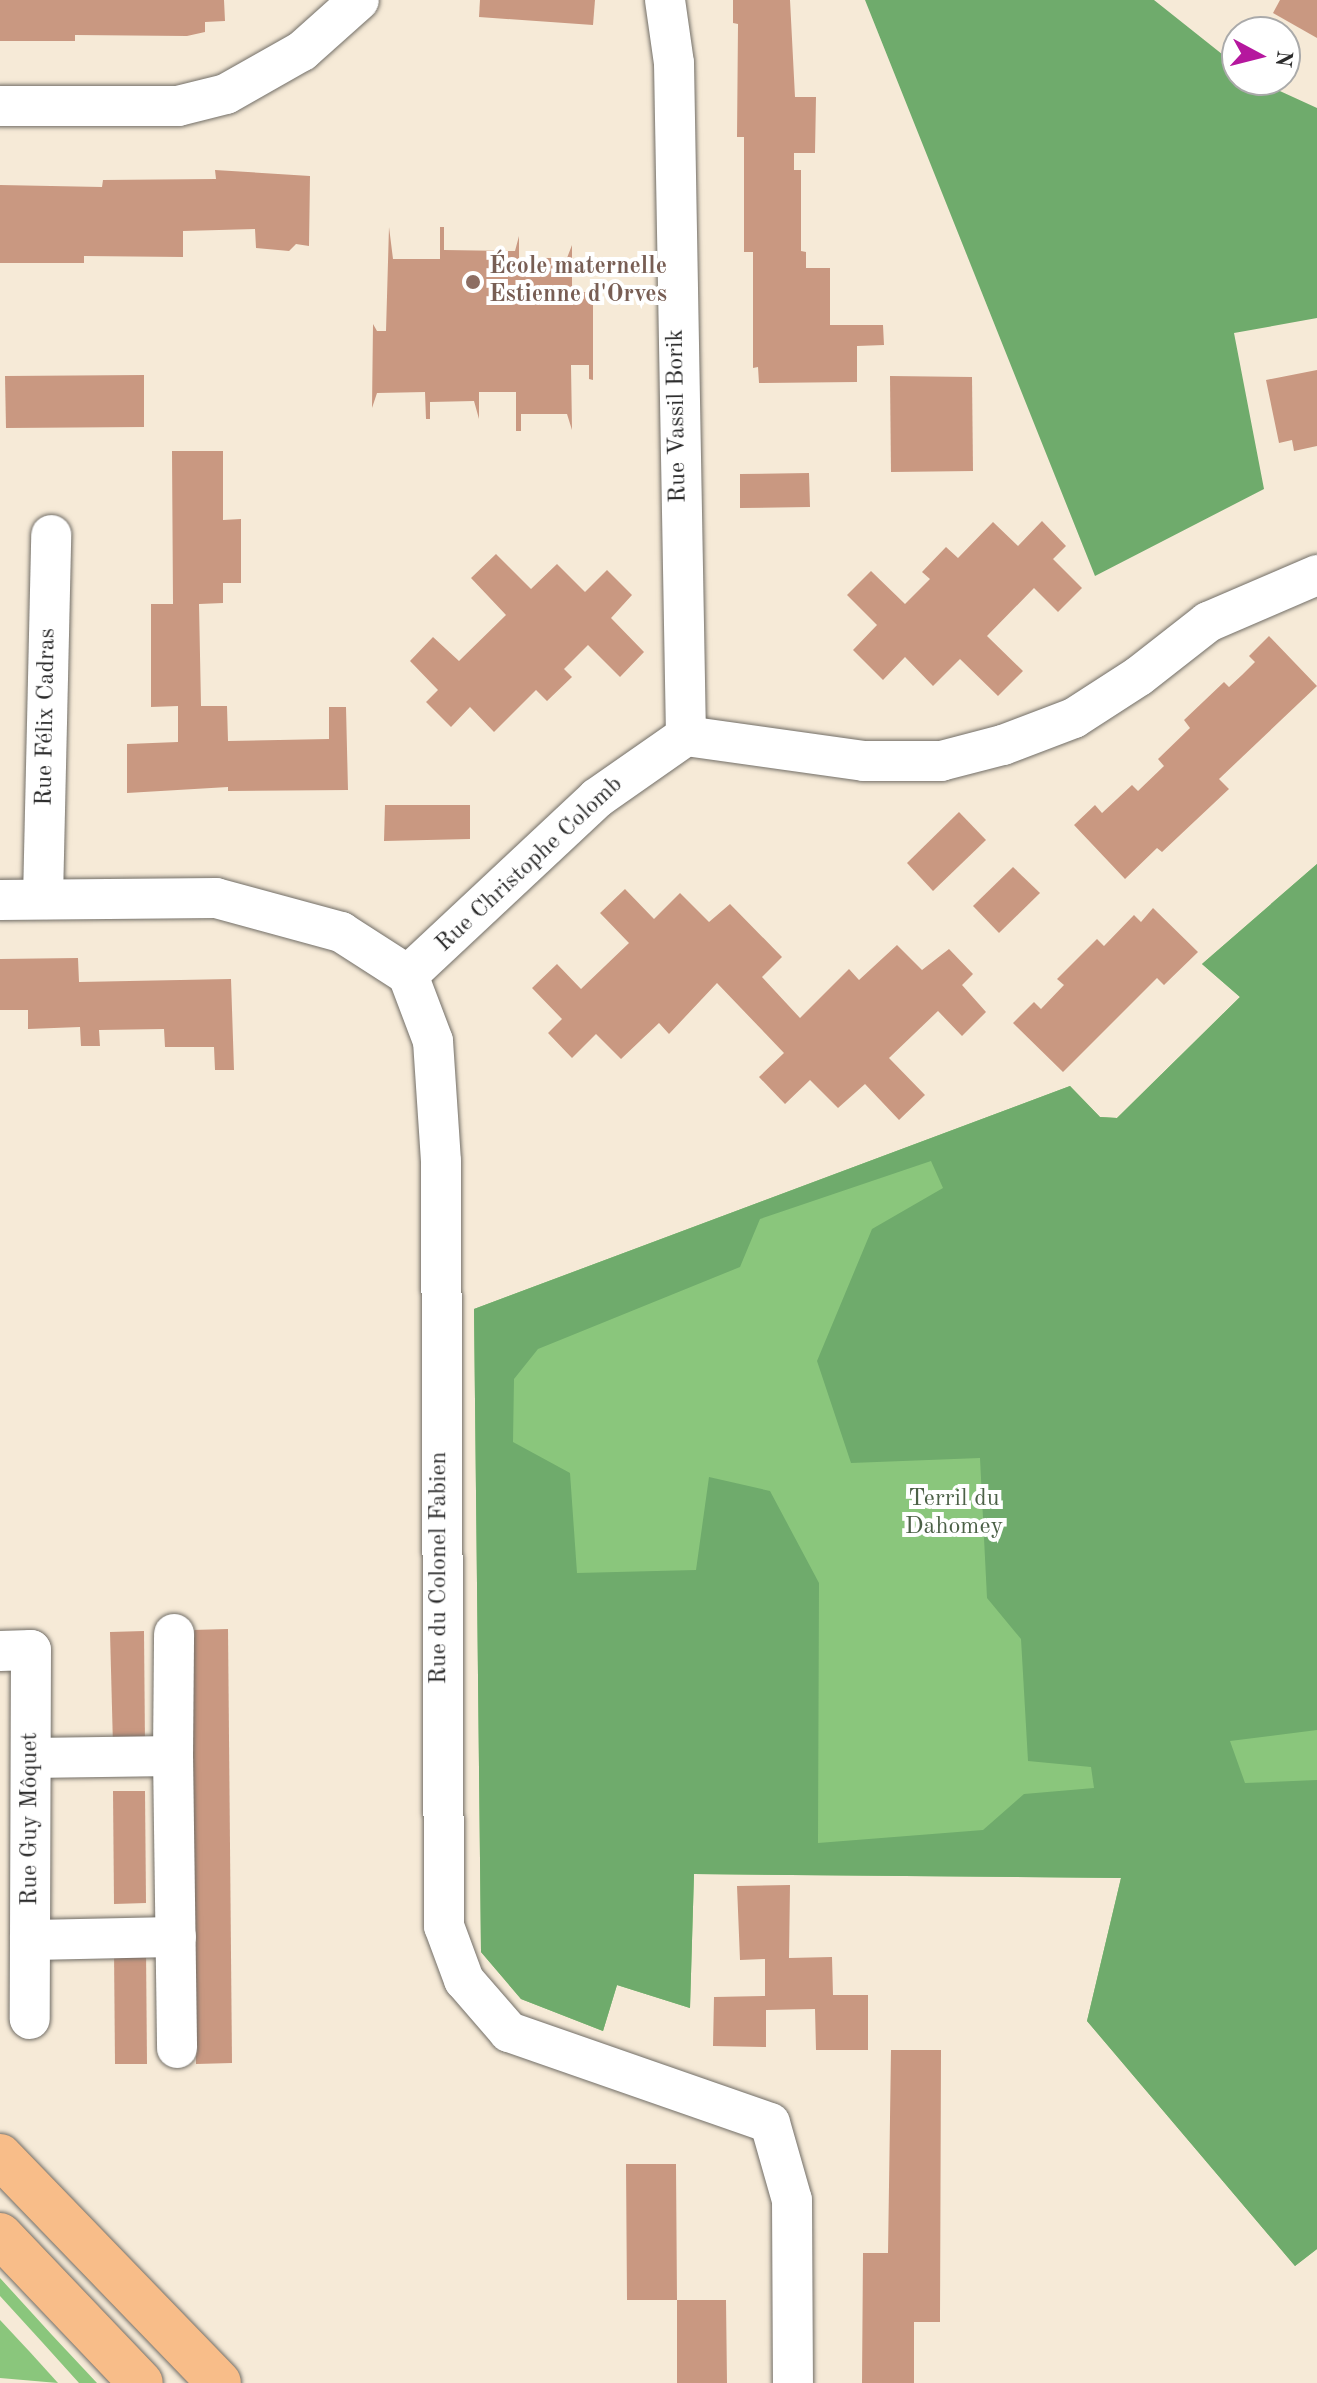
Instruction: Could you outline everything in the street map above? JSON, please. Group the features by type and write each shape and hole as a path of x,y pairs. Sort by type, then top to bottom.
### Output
{"main road":[{"path":"0,2156 219,2383"},
{"path":"0,2235 141,2383"}],"street":[{"path":"0,106 178,106 226,94 302,51 359,0"},
{"name":"Rue Vassil Borik","path":"665,0 674,63 686,736"},
{"name":"Rue Félix Cadras","path":"43,899 51,535"},
{"path":"686,736 864,761 941,761 1074,718 1139,676 1208,622 1317,575"},
{"name":"Rue Christophe Colomb","path":"408,975 597,798 686,736"},
{"path":"0,900 216,898 341,932 408,975"},
{"name":"Rue du Colonel Fabien","path":"408,975 433,1041 441,1161 444,1926 464,1980 509,2032 770,2123 792,2200 793,2383"},
{"path":"174,1634 177,2048"},
{"name":"Rue Guy Môquet","path":"0,1651 31,1650 30,2019"},
{"path":"32,1758 173,1756"},
{"path":"30,1940 176,1937"}],"green space":[{"path":"865,0 1154,0 1221,53 1221,96 1291,96 1317,108 1317,318 1234,333 1264,489 1095,576"},
{"name":"Terril du Dahomey","path":"1317,864 1317,2249 1295,2266 1087,2021 1121,1878 694,1874 690,2008 617,1985 603,2031 521,1999 481,1952 474,1309 1070,1086 1100,1117 1117,1118 1240,997 1202,964"},
{"name":"Terril du Dahomey","path":"1317,864 1317,1730 1230,1741 1245,1783 1317,1780 1317,2249 1295,2266 1087,2021 1121,1878 694,1874 690,2008 617,1985 603,2031 521,1999 481,1952 474,1309 1070,1086 1100,1117 1117,1118 1240,997 1202,964","holes":["931,1161 943,1188 872,1229 817,1361 851,1463 980,1458 987,1598 1021,1639 1028,1761 1091,1767 1094,1788 1024,1794 983,1830 818,1843 819,1583 770,1491 709,1477 696,1570 577,1573 570,1473 513,1442 514,1379 538,1349 740,1267 760,1219"]},
{"path":"0,2278 97,2383 79,2383 0,2296"},
{"path":"0,2320 29,2351 58,2383 0,2378"}],"building":[{"path":"0,0 224,0 225,21 205,22 205,32 187,36 75,35 75,41 0,41"},
{"path":"480,0 595,0 593,25 479,17"},
{"path":"733,0 790,0 795,97 816,97 815,153 794,153 794,170 801,170 801,251 806,252 806,268 830,268 830,325 883,325 884,345 857,346 857,382 759,383 758,367 753,368 753,252 744,252 744,137 737,137 738,24 733,23"},
{"path":"1280,0 1317,0 1317,38 1301,29 1301,16 1278,16 1273,13"},
{"path":"215,170 310,176 309,246 296,244 289,251 256,248 255,229 183,231 183,257 84,256 84,263 0,263 0,185 102,187 103,180 216,179"},
{"path":"389,227 393,259 440,259 440,227 444,227 444,250 515,251 519,236 519,258 567,258 572,245 572,292 593,292 593,380 589,379 589,365 571,365 572,430 567,414 521,414 521,431 516,431 516,392 479,392 479,419 474,401 430,402 430,419 426,419 425,392 377,393 372,408 373,324 377,331 386,331"},
{"path":"1317,370 1317,446 1294,451 1292,440 1279,443 1266,380"},
{"path":"144,375 144,427 6,428 5,376"},
{"path":"890,376 972,377 973,471 891,472"},
{"path":"172,451 223,451 223,520 241,519 241,583 223,583 223,603 199,604 201,706 227,706 228,741 329,739 329,707 346,707 348,790 228,791 228,787 127,793 127,744 178,742 178,706 151,707 151,604 173,604"},
{"path":"809,473 810,507 740,508 740,474"},
{"path":"1042,521 1066,546 1053,559 1082,588 1058,612 1034,588 987,636 1023,671 998,696 960,659 933,686 905,657 883,680 853,650 877,625 847,595 871,571 905,604 930,579 922,572 946,547 958,558 993,522 1018,546"},
{"path":"496,554 531,589 557,564 585,592 607,570 632,595 611,618 644,652 620,677 588,645 564,669 572,677 547,701 536,690 494,732 470,707 451,727 426,702 438,690 410,661 433,637 459,661 506,615 471,578"},
{"path":"1269,636 1317,686 1219,779 1229,789 1162,852 1157,848 1125,879 1074,825 1095,805 1102,813 1132,785 1138,791 1164,766 1158,759 1190,728 1184,720 1224,682 1229,687 1242,675 1255,662 1249,656"},
{"path":"385,805 470,805 470,839 384,841"},
{"path":"959,812 986,840 933,891 907,863"},
{"path":"1013,867 1040,893 999,933 973,906"},
{"path":"625,889 654,919 680,893 709,922 730,904 782,957 762,977 800,1018 849,969 859,980 897,945 922,970 949,949 973,974 962,985 986,1012 962,1036 938,1011 889,1058 925,1095 899,1120 865,1084 838,1108 810,1080 785,1104 759,1077 784,1053 717,983 669,1034 659,1023 621,1059 596,1034 572,1058 548,1033 562,1019 532,988 557,964 581,989 629,943 600,913"},
{"path":"1153,908 1198,952 1164,985 1157,978 1063,1072 1013,1023 1034,1002 1041,1009 1064,985 1057,979 1097,939 1104,946 1134,915 1141,922"},
{"path":"78,958 79,982 231,979 234,1070 215,1070 214,1047 165,1047 164,1029 99,1030 100,1046 81,1046 80,1027 28,1029 28,1010 0,1010 0,959"},
{"path":"228,1629 232,2063 196,2064 192,1630"},
{"path":"144,1631 145,1745 113,1746 110,1632"},
{"path":"113,1791 145,1791 146,1903 114,1904"},
{"path":"790,1885 789,1958 832,1957 833,1995 868,1995 868,2050 816,2050 815,2009 766,2010 766,2047 713,2046 714,1997 765,1996 765,1959 740,1960 737,1886"},
{"path":"146,1949 147,2064 115,2064 114,1950"},
{"path":"891,2050 941,2050 940,2322 914,2322 914,2383 862,2383 863,2253 888,2253"},
{"path":"626,2164 676,2164 677,2300 627,2300"},
{"path":"677,2300 726,2300 727,2383 677,2383"}],"place":[{"name":"École maternelle Estienne d'Orves","path":"473,282"}]}
